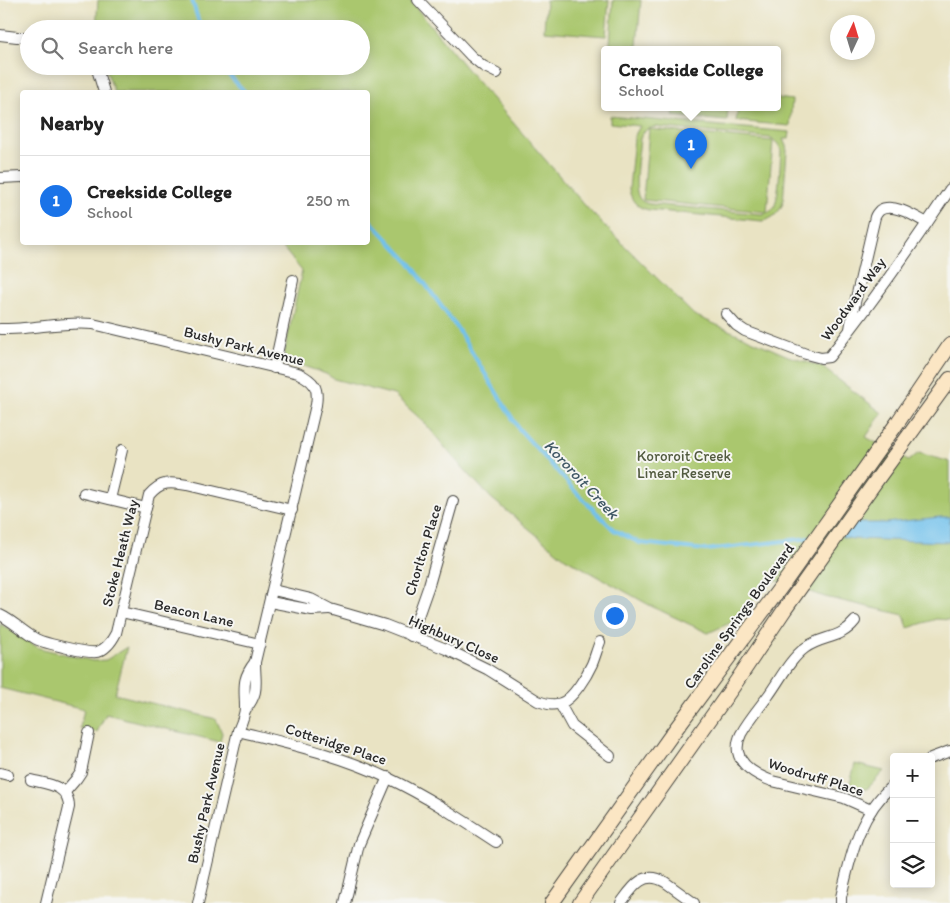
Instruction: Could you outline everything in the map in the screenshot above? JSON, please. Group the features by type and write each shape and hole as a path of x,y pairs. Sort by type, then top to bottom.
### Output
{"main road":[{"name":"Caroline Springs Boulevard","path":"552,903 675,730 786,580 950,346"},
{"path":"580,903 732,688 807,578 950,379"}],"street":[{"path":"418,0 471,56 483,66 497,73"},
{"path":"0,35 20,37"},
{"path":"99,75 103,90"},
{"path":"0,178 20,177"},
{"name":"Woodward Way","path":"726,314 736,325 745,331 806,354 821,358 829,357 950,189"},
{"path":"850,330 875,216 881,210 889,208 907,211 927,223"},
{"path":"274,368 293,280"},
{"name":"Bushy Park Avenue","path":"0,329 23,329 78,323 93,324 298,373 310,380 317,391 316,405 256,662 254,696 245,710 238,731 198,903"},
{"path":"110,500 122,450"},
{"name":"Stoke Heath Way","path":"0,615 36,639 90,652 97,652 108,645 116,633 149,495 161,484 187,485 292,510"},
{"path":"84,492 146,508"},
{"name":"Chorlton Place","path":"411,636 429,586 453,501"},
{"name":"Highbury Close","path":"273,590 311,599 330,609 385,625 446,649 487,669 538,701 546,704 560,704"},
{"name":"Highbury Close","path":"270,602 312,610 330,609"},
{"name":"Beacon Lane","path":"121,612 260,644"},
{"name":"Woodruff Place","path":"855,621 846,631 811,644 796,656 746,726 738,741 737,748 742,761 762,777 844,798 871,810"},
{"path":"600,642 588,672 572,695 560,704 572,726 610,756"},
{"name":"Cotteridge Place","path":"238,731 318,751 388,778 434,802 496,842"},
{"path":"65,792 80,772 89,733"},
{"path":"935,757 950,751"},
{"path":"344,903 359,844 388,778"},
{"path":"31,780 60,789 65,792 69,802 46,903"},
{"path":"840,901 852,850 858,834 871,810 884,792 890,787"},
{"path":"621,903 639,881 653,878 660,879 694,903"}],"green space":[{"name":"Kororoit Creek Linear Reserve","path":"98,0 411,0 470,73 589,210 694,315 788,356 822,367 882,413 866,437 908,461 919,453 950,462 950,620 936,619 908,628 904,615 825,597 769,578 739,619 708,633 651,606 565,558 491,498 452,456 425,423 394,395 334,379 326,374 283,359 302,271 281,245 370,245 370,90 113,90 108,75 370,75 370,20 97,20"},
{"path":"546,0 609,0 606,36 544,31"},
{"path":"613,0 641,0 637,46 610,45"},
{"path":"781,99 792,100 790,126 736,121 738,111 781,111"},
{"path":"674,111 728,111 727,121 673,116"},
{"path":"610,116 790,132 789,139 783,139 787,151 783,203 777,213 762,221 641,208 631,197 629,189 634,138 640,126 610,123","holes":["656,127 769,138 777,143 781,151 777,198 773,209 768,212 762,214 650,204 640,199 636,188 637,161 640,139 648,129"]},
{"path":"649,129 773,141 767,212 643,200"},
{"path":"0,624 39,648 93,661 106,660 127,647 115,694 216,719 222,733 220,742 106,714 97,732 80,728 84,709 0,688"},
{"path":"855,764 884,771 866,789 849,787"}],"water":[{"path":"950,517 950,542 853,539 842,537 840,523 885,523"}],"waterway":[{"name":"Kororoit Creek","path":"192,0 198,20"},
{"name":"Kororoit Creek","path":"229,75 243,90"},
{"name":"Kororoit Creek","path":"370,220 410,263 457,328 519,429 575,491 614,530 640,543 706,550 810,538"}],"place":[{"name":"Creekside College","path":"691,169"}]}
